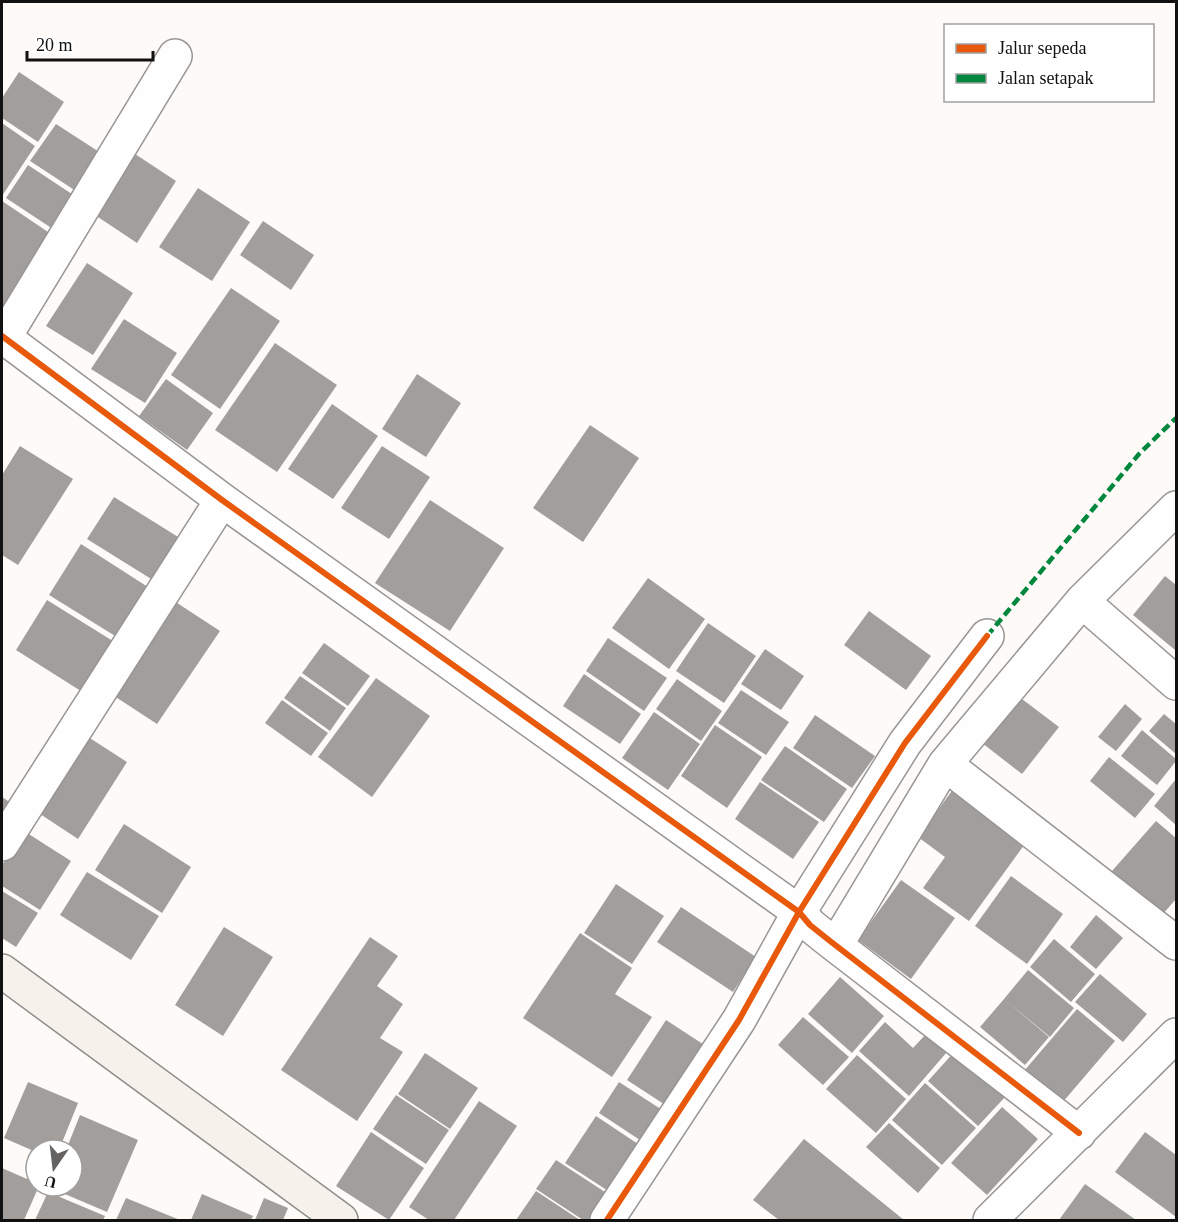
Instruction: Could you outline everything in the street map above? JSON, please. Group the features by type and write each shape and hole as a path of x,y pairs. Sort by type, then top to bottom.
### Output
{"street":[{"path":"175,56 3,337 222,500 819,931 1079,1133"},
{"path":"2,844 222,500"},
{"path":"607,1221 739,1020 819,931 945,764 1082,601 1176,508"},
{"path":"1082,601 1176,683"},
{"path":"819,931 905,743 987,636"},
{"path":"945,764 1176,943"},
{"path":"2,971 341,1221"},
{"path":"990,1221 1176,1035"}],"building":[{"path":"19,72 64,102 38,142 2,118 2,98"},
{"path":"2,123 35,146 2,196"},
{"path":"56,124 107,157 82,195 30,161"},
{"path":"129,150 176,181 137,243 89,211"},
{"path":"28,165 81,200 59,233 6,198"},
{"path":"198,188 250,222 212,281 159,247"},
{"path":"2,201 57,238 2,310"},
{"path":"263,221 314,255 291,290 240,255"},
{"path":"87,263 133,293 93,355 46,326"},
{"path":"231,288 280,321 220,409 171,375"},
{"path":"124,319 177,353 145,403 91,369"},
{"path":"275,343 337,385 277,472 215,430"},
{"path":"417,374 461,403 426,457 382,429"},
{"path":"166,379 213,413 187,450 139,416"},
{"path":"332,404 378,436 333,499 288,469"},
{"path":"590,425 639,458 583,542 533,508"},
{"path":"20,446 73,479 18,565 2,555 2,475"},
{"path":"382,446 430,477 389,539 341,508"},
{"path":"114,497 183,540 156,582 87,539"},
{"path":"430,500 504,548 450,631 375,583"},
{"path":"81,544 151,589 120,639 49,595"},
{"path":"1165,576 1176,585 1175,650 1133,615"},
{"path":"648,578 705,619 669,669 612,628"},
{"path":"168,597 220,631 157,724 105,690"},
{"path":"47,600 116,643 84,693 16,650"},
{"path":"869,611 931,656 906,690 844,645"},
{"path":"708,623 756,656 724,703 676,671"},
{"path":"608,638 667,678 644,711 586,671"},
{"path":"324,643 370,676 348,706 302,673"},
{"path":"765,649 804,676 781,710 741,684"},
{"path":"584,674 641,714 620,744 563,706"},
{"path":"300,676 346,708 330,731 284,698"},
{"path":"376,678 430,716 372,797 318,757"},
{"path":"677,679 722,711 701,741 656,709"},
{"path":"741,690 789,722 766,755 718,723"},
{"path":"1018,696 1059,727 1022,774 982,743"},
{"path":"282,700 328,733 311,756 265,723"},
{"path":"1125,704 1142,719 1116,751 1098,737"},
{"path":"654,712 700,744 668,790 622,758"},
{"path":"1164,714 1176,724 1176,754 1149,731"},
{"path":"815,715 875,756 852,788 793,748"},
{"path":"715,725 762,757 727,808 681,776"},
{"path":"1142,730 1176,759 1157,785 1121,756"},
{"path":"82,733 127,762 78,839 34,810"},
{"path":"785,746 847,789 824,822 761,780"},
{"path":"1109,757 1155,794 1135,818 1090,781"},
{"path":"1176,779 1176,825 1154,806"},
{"path":"760,782 819,822 793,859 735,819"},
{"path":"954,788 1027,841 969,921 923,888 945,857 918,837"},
{"path":"2,797 17,807 2,830"},
{"path":"1156,821 1176,838 1176,899 1163,914 1112,871"},
{"path":"124,824 191,867 162,913 95,870"},
{"path":"24,831 71,861 40,910 2,886 2,865"},
{"path":"87,872 159,916 131,960 60,915"},
{"path":"1011,876 1063,914 1027,964 975,926"},
{"path":"901,880 955,918 911,979 858,940"},
{"path":"616,884 664,916 632,964 584,933"},
{"path":"2,891 38,913 16,947 2,938"},
{"path":"681,907 756,957 733,992 657,942"},
{"path":"1096,915 1123,938 1096,969 1070,947"},
{"path":"224,927 273,957 223,1036 175,1005"},
{"path":"580,933 632,968 615,994 652,1017 612,1077 523,1018"},
{"path":"370,937 398,956 377,986 403,1004 380,1038 403,1052 357,1121 281,1070"},
{"path":"1054,939 1095,974 1071,1002 1030,967"},
{"path":"1028,970 1074,1008 1050,1037 1004,999"},
{"path":"1100,974 1147,1014 1123,1042 1075,1002"},
{"path":"840,977 884,1016 852,1053 808,1014"},
{"path":"1004,999 1049,1037 1025,1065 980,1027"},
{"path":"1077,1009 1115,1041 1062,1103 1024,1071"},
{"path":"803,1017 849,1057 823,1085 778,1045"},
{"path":"666,1020 712,1050 673,1110 627,1080"},
{"path":"885,1022 913,1048 926,1034 947,1052 909,1096 859,1051"},
{"path":"956,1050 1006,1096 978,1126 928,1081"},
{"path":"425,1053 478,1088 450,1129 398,1094"},
{"path":"857,1055 906,1099 876,1133 826,1089"},
{"path":"28,1082 78,1103 64,1138 24,1138 24,1147 4,1138"},
{"path":"619,1082 670,1115 649,1146 599,1113"},
{"path":"925,1083 976,1128 942,1165 892,1120"},
{"path":"396,1095 449,1130 426,1164 373,1129"},
{"path":"479,1101 517,1126 454,1220 429,1220 409,1207"},
{"path":"1002,1107 1038,1139 987,1195 951,1163"},
{"path":"80,1115 138,1140 107,1212 74,1198 84,1198 84,1138 71,1138"},
{"path":"596,1116 644,1148 613,1194 565,1163"},
{"path":"889,1123 940,1168 918,1193 866,1147"},
{"path":"371,1132 424,1168 389,1220 336,1186"},
{"path":"1145,1132 1176,1155 1176,1217 1115,1172"},
{"path":"804,1139 904,1220 779,1220 753,1200"},
{"path":"556,1160 611,1196 595,1220 583,1220 536,1189"},
{"path":"2,1168 24,1178 24,1198 34,1198 24,1220 2,1220"},
{"path":"1085,1184 1136,1220 1059,1220"},
{"path":"536,1191 580,1220 516,1220"},
{"path":"202,1194 253,1216 251,1220 191,1220"},
{"path":"45,1198 62,1198 105,1216 103,1220 35,1220"},
{"path":"126,1198 180,1220 116,1220"},
{"path":"264,1198 288,1208 283,1220 255,1220"}],"marked path":[{"path":"987,636 1139,454 1176,418"}],"cycle path":[{"path":"2,336 222,500 799,912 810,925 830,941 1079,1133"},
{"path":"607,1220 739,1020 799,912 905,743 987,636"}]}
